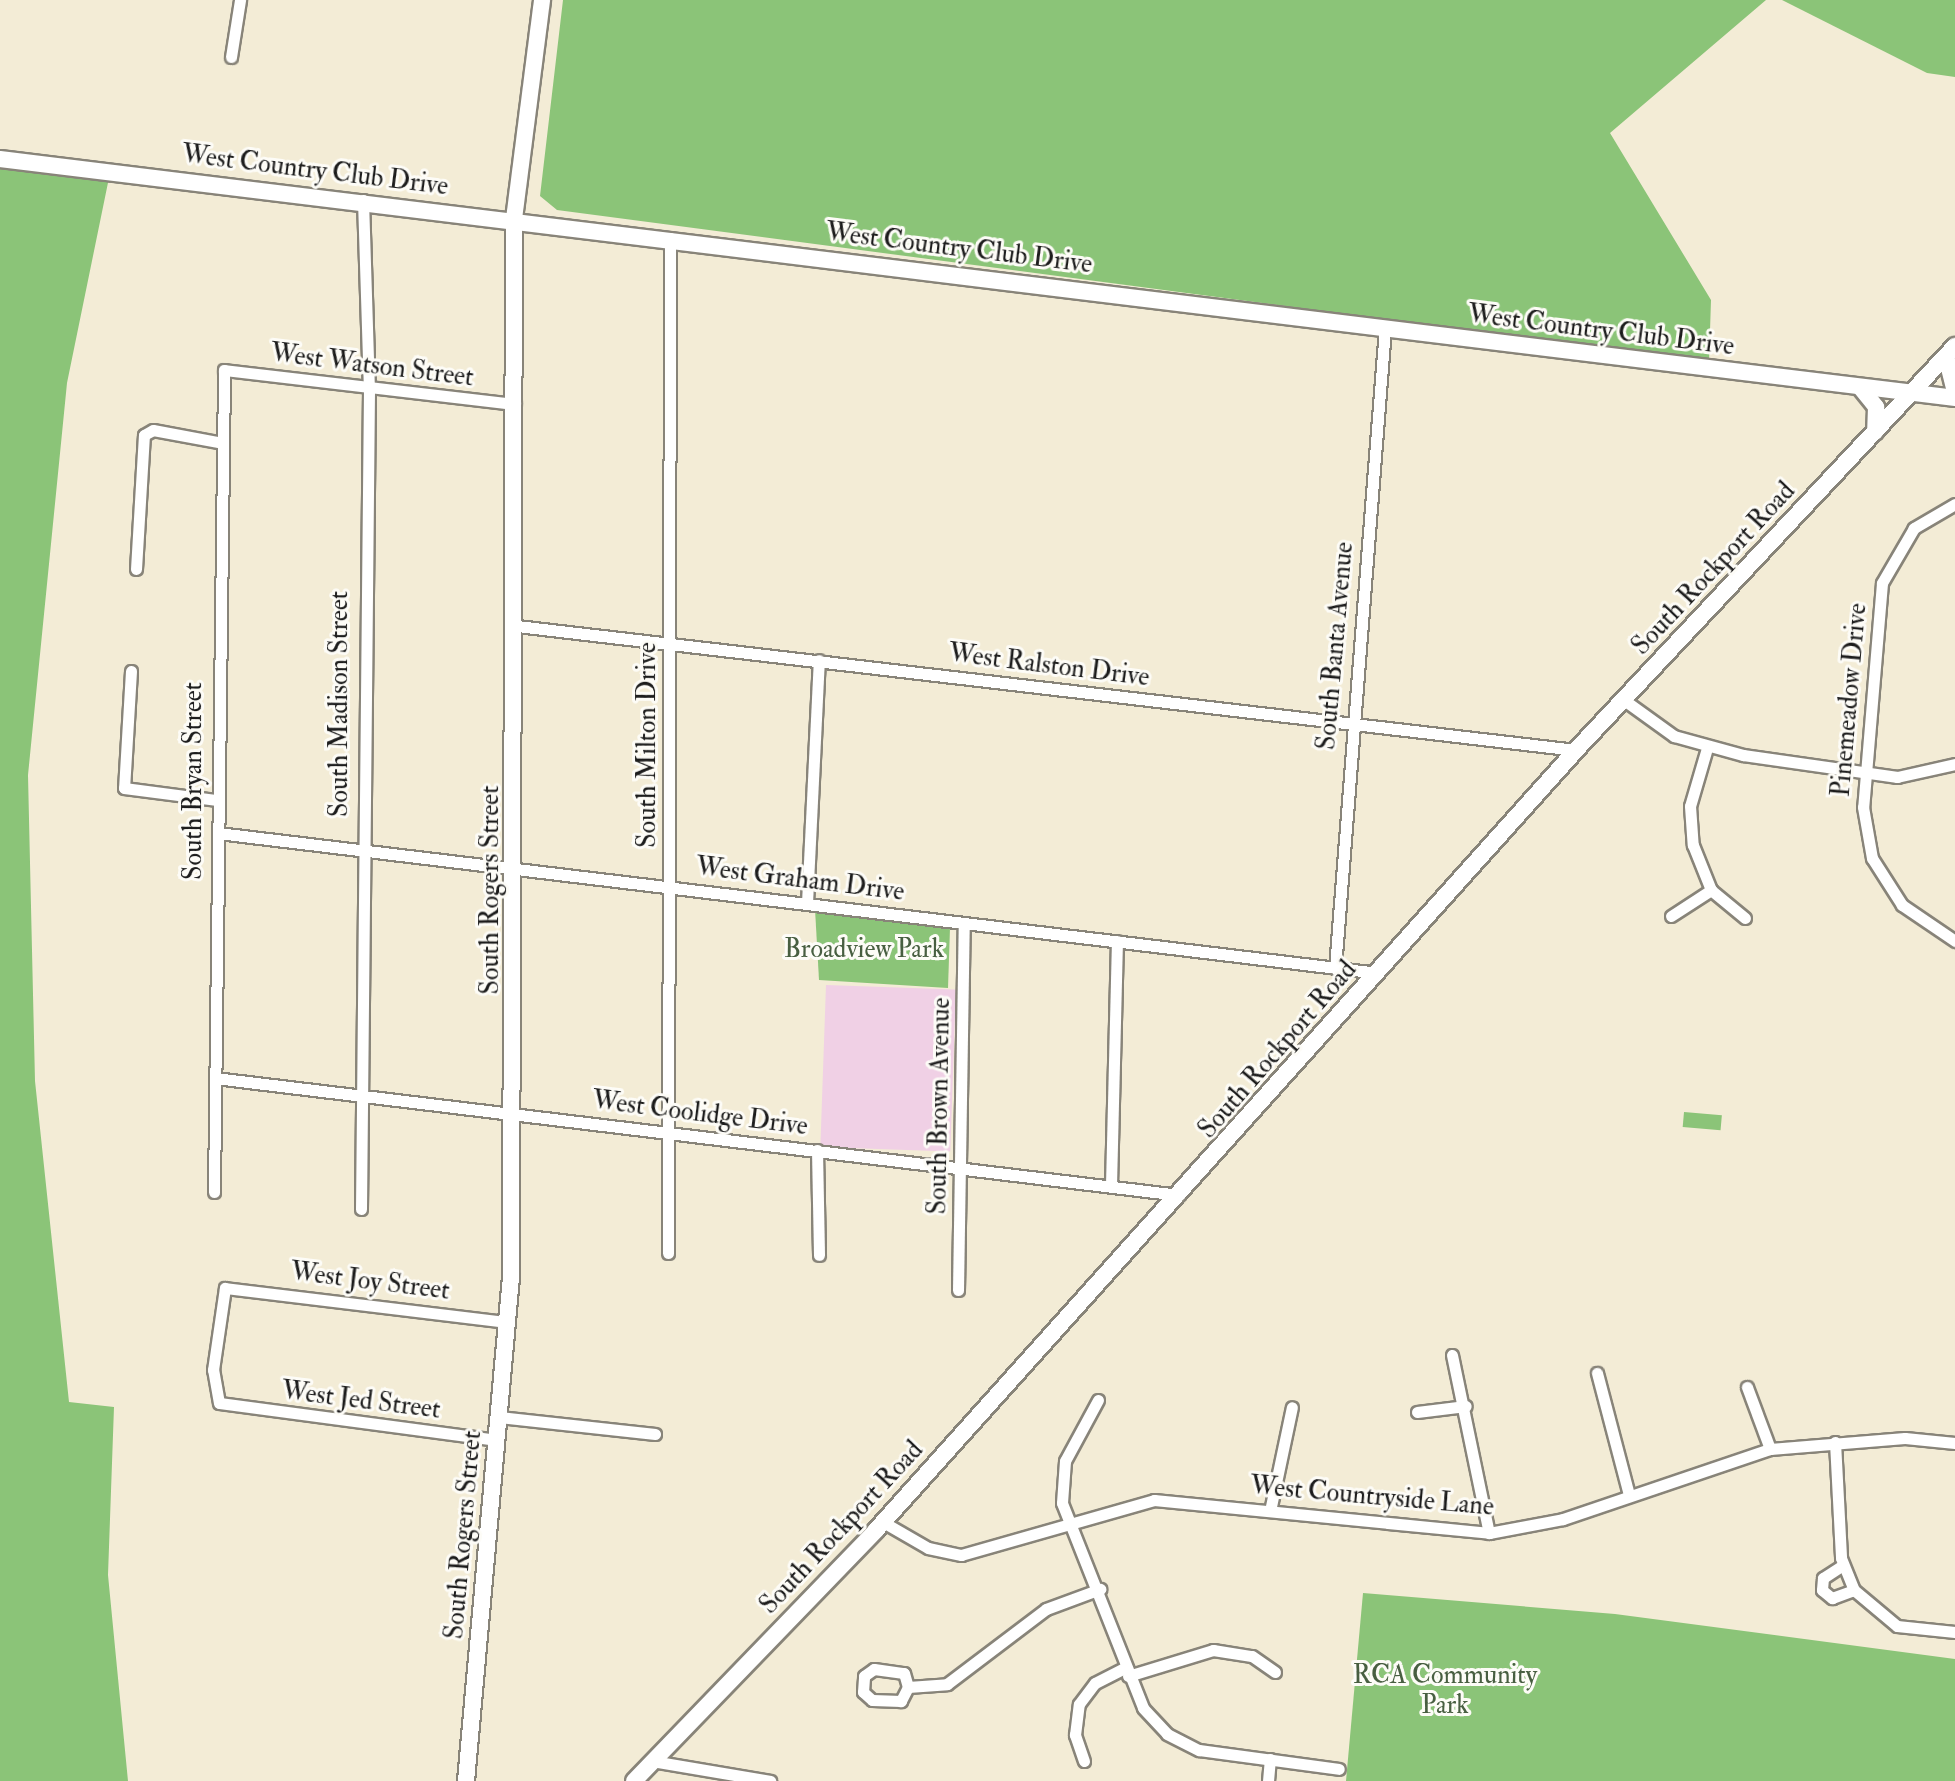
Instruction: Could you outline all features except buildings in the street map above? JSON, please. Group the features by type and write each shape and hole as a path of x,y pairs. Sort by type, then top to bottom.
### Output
{"street":[{"path":"231,57 240,0"},
{"name":"South Rogers Street","path":"466,1781 508,1322 514,1114 517,626 514,219 542,0"},
{"name":"West Country Club Drive","path":"0,159 670,236 1860,387 1955,395"},
{"name":"South Madison Street","path":"361,1209 362,849 369,391 363,200"},
{"name":"South Milton Drive","path":"668,1253 670,236"},
{"name":"South Banta Avenue","path":"1335,968 1351,724 1385,328"},
{"path":"1950,351 1955,395"},
{"name":"South Rockport Road","path":"634,1781 883,1522 1180,1195 1576,750 1950,351"},
{"name":"West Watson Street","path":"224,370 369,391 515,404"},
{"name":"South Bryan Street","path":"214,1192 218,833 217,442 224,370"},
{"path":"1860,387 1876,407 1875,432"},
{"path":"136,569 144,435 153,430 217,442"},
{"name":"Pinemeadow Drive","path":"1955,504 1914,528 1888,568 1865,774 1872,858 1902,905 1955,941"},
{"name":"West Ralston Drive","path":"517,626 1576,750"},
{"path":"807,903 819,660"},
{"path":"131,671 124,788 217,800"},
{"path":"1624,700 1659,728 1707,748 1865,774 1911,776 1955,764"},
{"path":"1707,748 1690,819 1711,890 1745,918"},
{"name":"West Graham Drive","path":"218,833 1378,973"},
{"path":"1671,916 1711,890"},
{"name":"South Brown Avenue","path":"958,1290 964,923"},
{"path":"1111,1185 1117,941"},
{"name":"West Coolidge Drive","path":"215,1078 1180,1195"},
{"path":"817,1150 819,1255"},
{"name":"West Joy Street","path":"219,1403 213,1370 225,1288 508,1322"},
{"path":"1452,1355 1466,1406 1489,1533"},
{"path":"1597,1373 1629,1495"},
{"path":"1747,1387 1770,1449"},
{"path":"1098,1400 1062,1470 1062,1503 1100,1589 1126,1672 1150,1718 1176,1740 1339,1769"},
{"name":"West Jed Street","path":"219,1403 497,1440"},
{"path":"1417,1412 1466,1406"},
{"path":"1270,1511 1292,1407"},
{"path":"499,1417 655,1434"},
{"path":"1835,1442 1843,1565 1854,1590 1897,1626 1955,1632"},
{"name":"West Countryside Lane","path":"883,1522 928,1548 961,1555 1154,1500 1489,1533 1563,1519 1770,1449 1835,1442 1955,1443"},
{"path":"1843,1565 1823,1578 1822,1590 1837,1598 1854,1590"},
{"path":"908,1687 962,1677 1046,1609 1100,1589"},
{"path":"1084,1761 1075,1735 1079,1704 1095,1683 1213,1650 1245,1653 1275,1672"},
{"path":"1268,1781 1270,1759"},
{"path":"652,1761 770,1781"}],"shaded area":[{"path":"826,985 956,990 950,1151 820,1147"}],"green space":[{"path":"563,0 1766,0 1610,133 1711,300 1709,362 557,210 540,196"},
{"path":"1782,0 1955,0 1955,77 1927,73"},
{"path":"0,159 111,168 67,383 28,775 35,1081 69,1402 114,1407 108,1575 128,1781 0,1781"},
{"name":"Broadview Park","path":"815,909 950,928 948,988 819,980"},
{"path":"1684,1112 1722,1115 1721,1130 1683,1127"},
{"name":"RCA Community Park","path":"1363,1593 1615,1614 1955,1659 1955,1781 1346,1781"}]}
